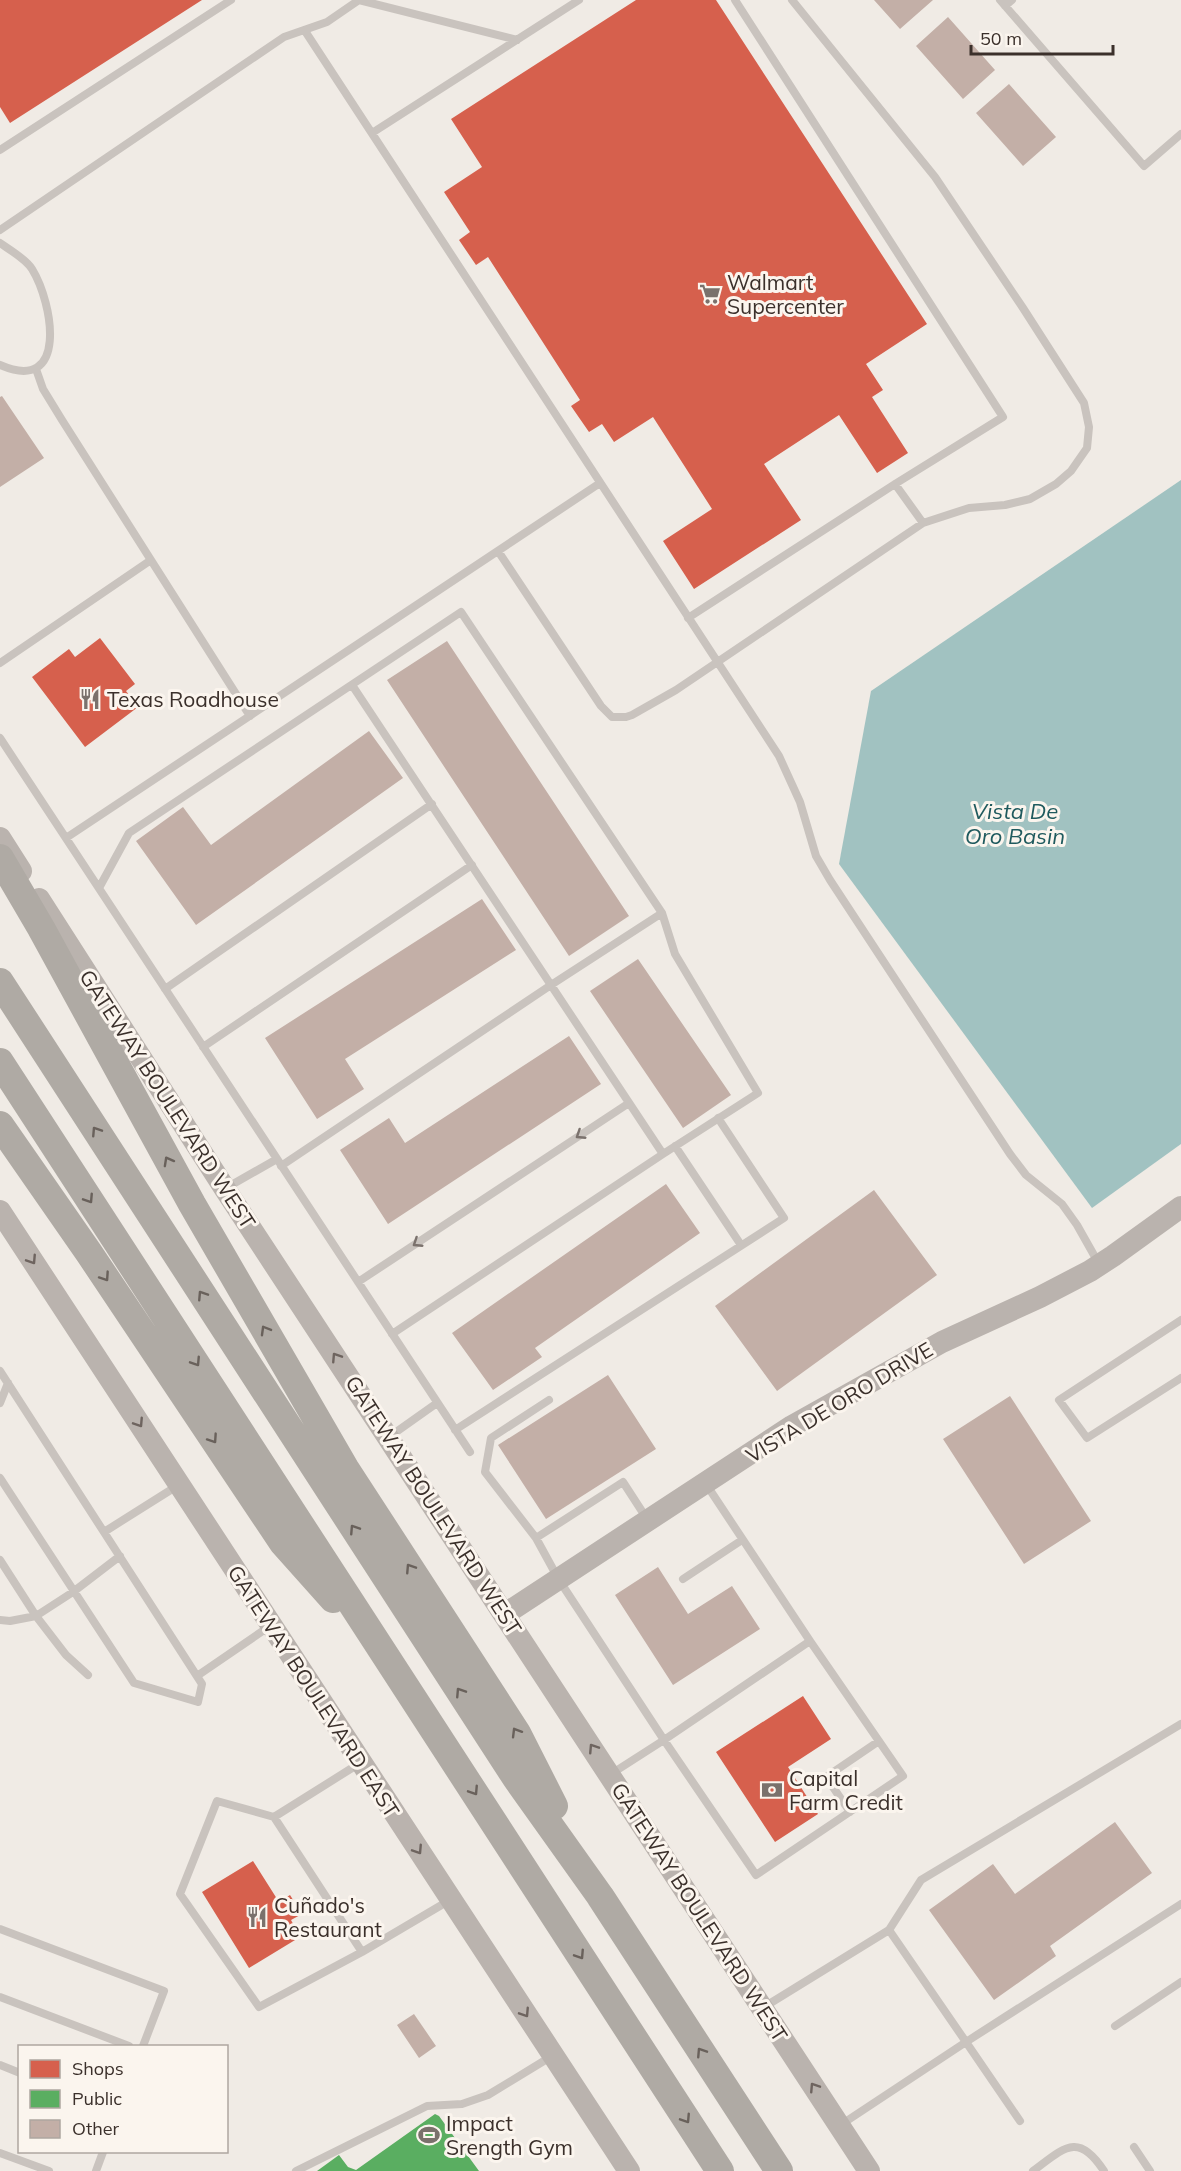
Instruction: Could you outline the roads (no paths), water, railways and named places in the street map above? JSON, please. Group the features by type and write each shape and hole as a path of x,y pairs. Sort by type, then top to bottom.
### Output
{"highway":[{"path":"0,858 41,928 192,1204 345,1468 517,1733 600,1896"},
{"path":"0,982 516,1778 600,1896 779,2171"},
{"path":"0,1062 720,2171"},
{"path":"0,1125 89,1253 283,1543 397,1671"}],"main road":[{"name":"GATEWAY BOULEVARD WEST","path":"0,838 225,1189 869,2171"},
{"name":"VISTA DE ORO DRIVE","path":"505,1614 792,1426 942,1342 1040,1297 1099,1265 1181,1207"},
{"name":"GATEWAY BOULEVARD EAST","path":"0,1211 451,1899 625,2170"}],"lane":[{"path":"0,150 231,0"},
{"path":"0,230 284,38 327,22 359,0 517,40"},
{"path":"372,133 579,0"},
{"path":"688,618 1003,417 735,0"},
{"path":"498,551 601,706 612,717 626,717 676,690 922,524 969,508 1005,505 1030,499 1056,484 1071,471 1087,448 1089,427 1084,404 935,177 792,0"},
{"path":"1012,0 1002,3 1144,166 1181,134"},
{"path":"305,31 778,756 800,802 816,856 830,880 1010,1154 1026,1175 1062,1204 1077,1225 1099,1265"},
{"path":"0,243 31,266 45,293 51,338 48,358 36,369 15,372 0,365"},
{"path":"36,369 43,389 250,716"},
{"path":"66,838 600,483"},
{"path":"895,484 922,524"},
{"path":"0,663 151,560"},
{"path":"99,888 129,833 461,612 662,913 675,954 758,1093 392,1334"},
{"path":"352,685 663,1154"},
{"path":"0,738 470,1452"},
{"path":"165,989 432,804"},
{"path":"203,1047 472,865"},
{"path":"225,1189 279,1163 662,913"},
{"path":"358,1282 629,1103"},
{"path":"455,1430 784,1218 718,1118"},
{"path":"675,1146 741,1245"},
{"path":"1181,1320 1059,1401 1087,1438 1181,1378"},
{"path":"0,1371 202,1684 198,1702 134,1683 0,1478"},
{"path":"0,1403 8,1383"},
{"path":"549,1400 490,1438 485,1472 536,1538 559,1580 756,1875 903,1776 705,1483"},
{"path":"389,1437 437,1403"},
{"path":"536,1538 623,1482 649,1521"},
{"path":"104,1532 179,1485"},
{"path":"683,1579 742,1540"},
{"path":"0,1620 10,1621 36,1616 73,1592 120,1556"},
{"path":"0,1560 36,1616 66,1655 88,1675"},
{"path":"197,1676 271,1625"},
{"path":"610,1774 810,1641"},
{"path":"763,2008 889,1930 921,1880 1181,1724"},
{"path":"850,1812 826,1777 879,1741"},
{"path":"274,1817 361,1762"},
{"path":"362,1952 274,1817 217,1801 180,1894 259,2007 362,1952 451,1899"},
{"path":"840,2126 1181,1904"},
{"path":"0,1929 164,1991 143,2045"},
{"path":"889,1930 1020,2121"},
{"path":"1115,2026 1181,1982"},
{"path":"0,1997 126,2045"},
{"path":"296,2171 426,2106 462,2104 488,2095 553,2056"},
{"path":"0,2065 18,2072"},
{"path":"1033,2171 1071,2146 1085,2148 1095,2157 1104,2171"},
{"path":"1134,2148 1150,2171"},
{"path":"0,2153 49,2171"},
{"path":"96,2171 102,2153"}],"water":[{"name":"Vista De Oro Basin","path":"1181,480 1181,1144 1092,1208 839,864 871,691"}],"place":[{"name":"Walmart Supercenter","path":"710,294"},
{"name":"Texas Roadhouse","path":"90,699"},
{"name":"Capital Farm Credit","path":"772,1790"},
{"name":"Cuñado's Restaurant","path":"257,1917"},
{"name":"Impact Srength Gym","path":"429,2135"}]}
